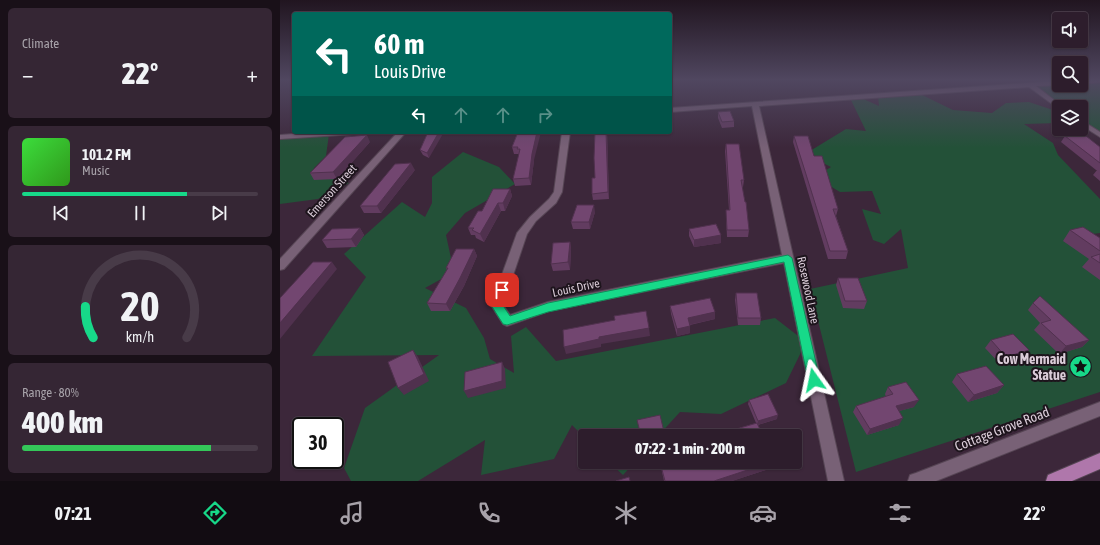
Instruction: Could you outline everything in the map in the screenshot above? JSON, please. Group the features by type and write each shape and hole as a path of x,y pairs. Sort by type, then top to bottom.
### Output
{"main road":[{"path":"1054,481 1100,461"}],"street":[{"path":"672,110 777,102"},
{"name":"Rosewood Lane","path":"755,104 836,481"},
{"path":"1088,127 1100,135"},
{"path":"280,137 325,134"},
{"name":"Emerson Street","path":"280,266 400,134"},
{"name":"Louis Drive","path":"566,134 558,192 553,201 533,219 522,233 497,305 507,321 548,308 788,258"},
{"name":"Cottage Grove Road","path":"916,481 1100,409"}],"green space":[{"path":"852,102 871,102 879,106 879,102 937,102 953,110 992,113 1006,103 1030,102 1052,110 1052,123 1024,124 1053,143 1058,155 1100,199 1100,233 1085,235 1100,254 1100,392 856,472 810,289 908,268 901,229 884,244 873,240 862,209 881,214 872,191 840,192 815,177 831,167 805,154 846,129 866,131"},
{"path":"1088,102 1100,102 1100,133 1088,125"},
{"path":"329,134 326,156 314,168 349,183 318,199 280,204 280,140 285,137"},
{"path":"463,152 499,167 515,184 465,213 446,235 454,272 425,288 466,308 484,338 490,359 514,373 511,336 526,327 556,361 775,318 806,342 786,383 721,414 680,412 664,429 578,429 578,431 572,425 554,459 481,475 485,440 418,481 351,481 344,468 365,408 439,355 312,356 366,277 344,254 402,202 425,217 432,203 432,177"},
{"path":"617,469 629,469 623,475"}],"building":[{"path":"730,111 734,121 722,122 718,112"},
{"path":"427,134 438,134 427,153 420,150"},
{"path":"517,134 537,134 529,178 513,179 520,149 517,149 518,147 512,147"},
{"path":"595,134 606,134 608,192 592,194 592,178 595,178"},
{"path":"367,135 333,172 310,173 345,137"},
{"path":"794,136 808,136 814,156 822,156 838,209 833,209 848,251 830,251"},
{"path":"1065,136 1086,136 1100,147 1100,163"},
{"path":"726,144 739,144 744,180 741,180 746,202 749,230 727,230 726,210 730,210"},
{"path":"411,163 377,206 360,206 395,164"},
{"path":"493,189 510,189 503,203 498,203 480,234 472,230 474,228 468,228 478,211 482,211"},
{"path":"577,205 594,205 589,222 571,222"},
{"path":"716,224 721,235 694,240 689,229"},
{"path":"1083,227 1100,238 1100,251 1070,230"},
{"path":"360,228 351,239 322,240 332,229"},
{"path":"570,242 568,262 551,264 553,243"},
{"path":"456,249 474,249 446,304 427,303 448,268 446,268"},
{"path":"1100,254 1100,263 1091,257"},
{"path":"313,262 332,262 280,323 280,298"},
{"path":"838,278 858,278 867,301 845,301"},
{"path":"736,293 757,293 761,318 738,318"},
{"path":"1040,296 1089,340 1066,346 1041,323 1051,320 1033,303"},
{"path":"710,298 715,312 688,318 690,326 677,329 670,306"},
{"path":"646,311 649,328 599,337 599,339 564,347 563,330 615,320 614,316"},
{"path":"1013,334 1029,350 1006,357 991,340"},
{"path":"413,350 424,374 398,388 388,362"},
{"path":"502,362 502,381 464,391 465,372"},
{"path":"986,366 1004,385 974,395 957,374"},
{"path":"906,382 919,400 896,406 903,418 870,429 856,406 893,394 888,387"},
{"path":"768,394 778,415 758,421 749,400"},
{"path":"660,415 663,429 639,429 637,420"},
{"path":"757,423 760,429 736,429"},
{"path":"662,469 751,469 714,481 665,481"},
{"path":"629,477 630,481 616,481"}],"place":[{"name":"Cow Mermaid Statue","path":"1081,367"}],"route":[{"path":"502,290 497,305 507,321 548,308 788,258 814,380"}]}
